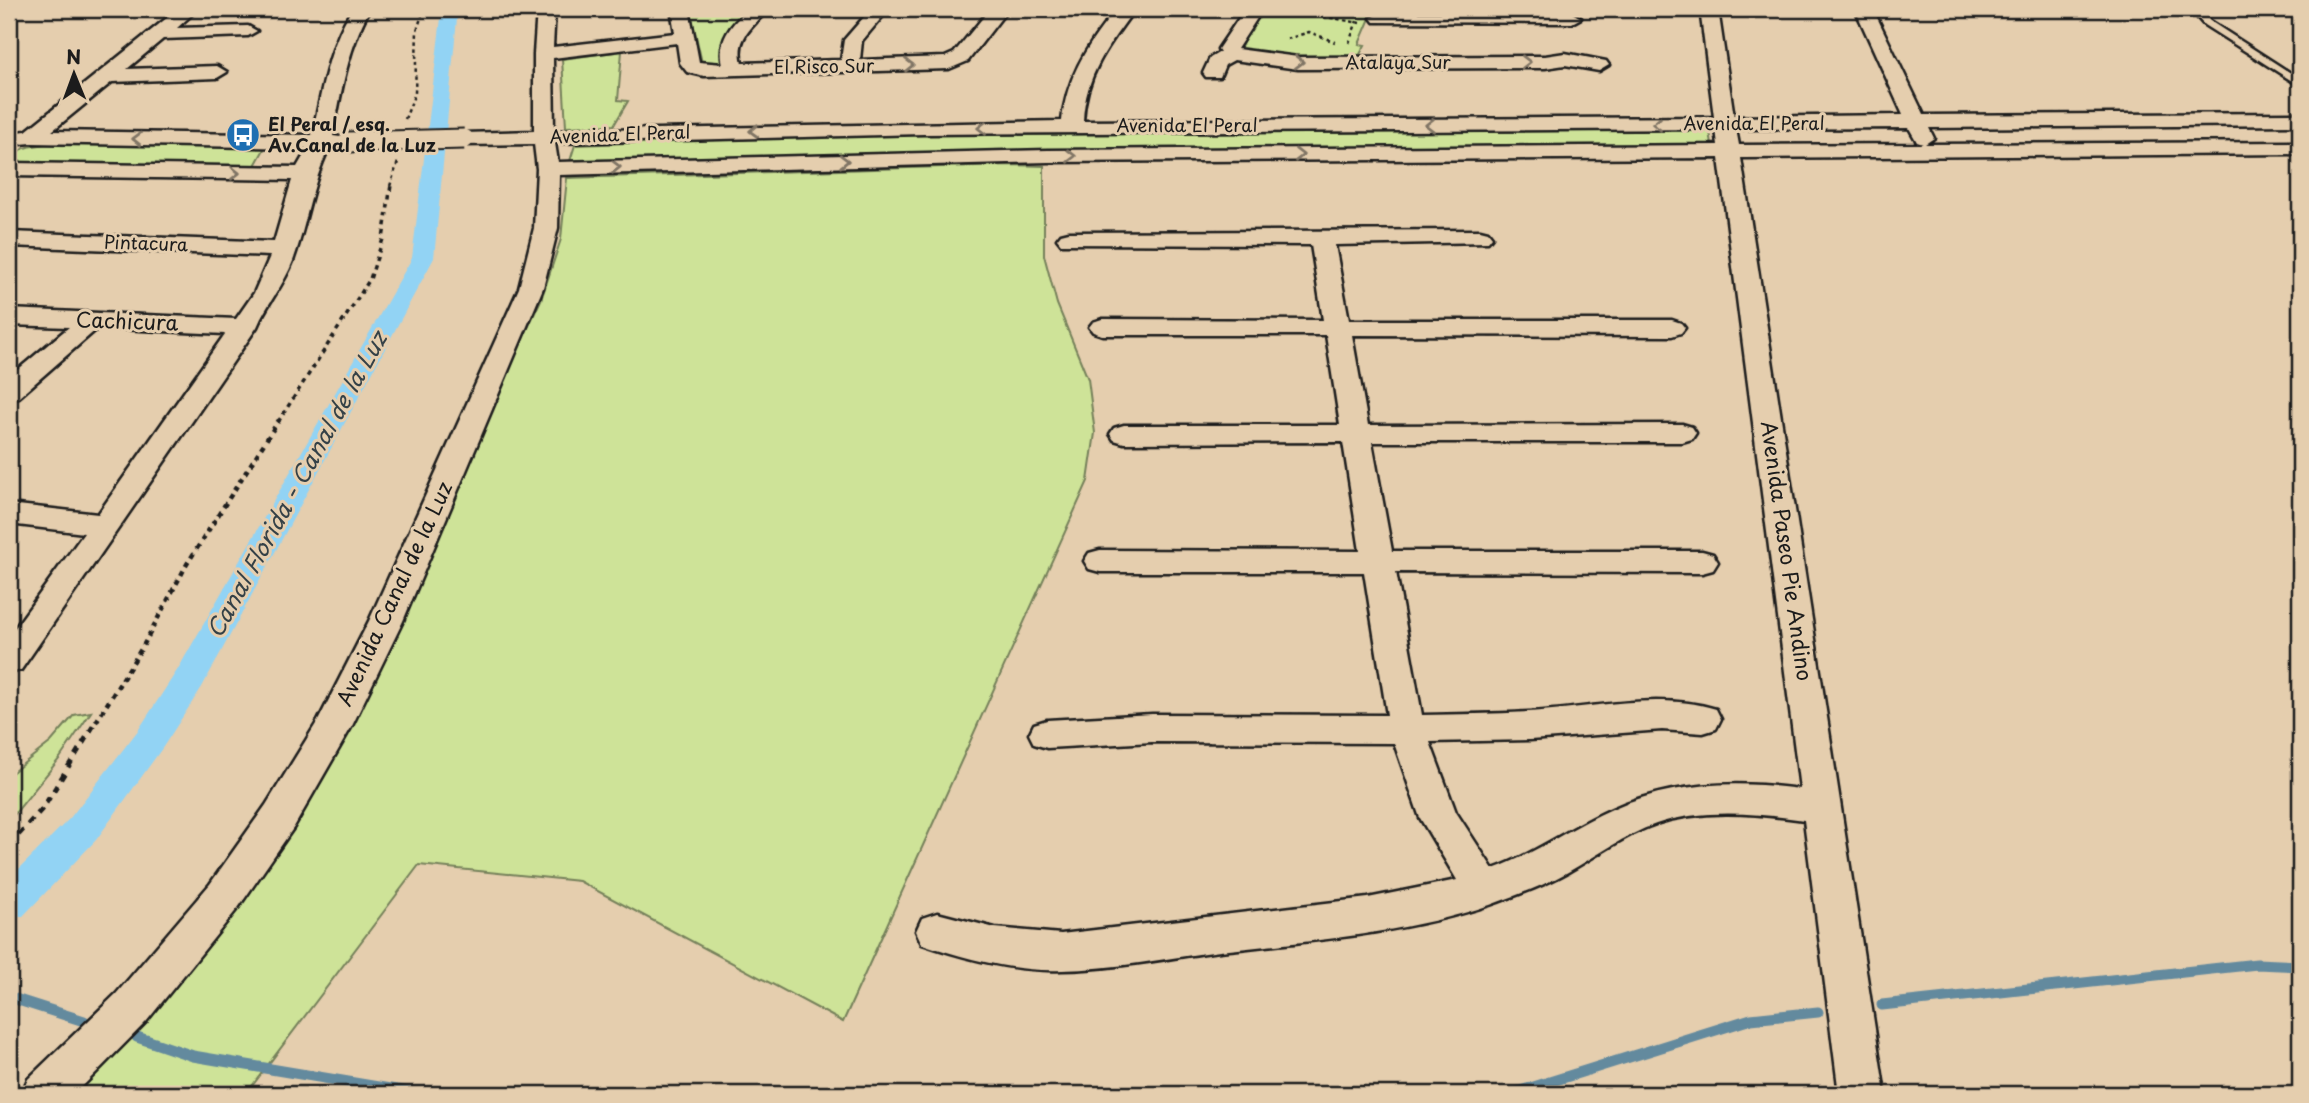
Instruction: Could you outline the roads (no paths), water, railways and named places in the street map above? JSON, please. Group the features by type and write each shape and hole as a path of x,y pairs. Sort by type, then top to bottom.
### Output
{"street":[{"path":"32,137 189,9"},
{"path":"10,659 266,293 284,250 304,174 321,142 338,61 351,25 361,9"},
{"name":"Avenida Canal de la Luz","path":"44,1094 131,1008 225,896 280,816 334,726 386,621 531,288 546,228 543,50 546,9"},
{"path":"543,50 684,33 680,9"},
{"path":"734,69 729,53 731,41 740,26 759,9"},
{"path":"850,66 853,40 880,9"},
{"name":"El Risco Sur","path":"684,33 690,63 694,68 953,62 961,57 999,9"},
{"path":"1072,127 1073,106 1086,68 1104,36 1126,9"},
{"path":"1213,73 1217,62 1231,54 1227,50 1230,44 1254,9"},
{"name":"Avenida Paseo Pie Andino","path":"1709,9 1862,1094"},
{"path":"1864,9 1931,152"},
{"path":"1366,63 1378,25 1572,13 1571,53 1565,59"},
{"path":"158,34 247,31"},
{"name":"Atalaya Sur","path":"1231,54 1286,62 1545,62 1565,59 1599,65"},
{"path":"105,76 217,72"},
{"name":"Avenida El Peral","path":"9,139 32,137 348,142 464,139 546,153 1048,156 1728,138 1916,123 2300,119"},
{"name":"Avenida El Peral","path":"546,153 822,130 1072,127 1728,138 1931,152 2300,148"},
{"name":"Avenida El Peral","path":"9,147 74,138"},
{"path":"9,169 304,174"},
{"path":"1069,239 1480,237"},
{"path":"1322,238 1407,729 1439,818 1484,889"},
{"name":"Pintacura","path":"9,239 284,250"},
{"name":"Cachicura","path":"9,317 244,327"},
{"path":"9,391 93,320"},
{"path":"1102,327 1672,328"},
{"path":"1124,433 1682,433"},
{"path":"9,514 106,525"},
{"path":"1100,561 1702,562"},
{"path":"1047,734 1152,728 1407,729 1530,726 1662,716 1703,719"},
{"path":"937,931 995,946 1061,952 1368,916 1408,909 1484,889 1558,859 1628,819 1685,802 1750,798 1822,808"}],"lane":[{"path":"2194,9 2207,23 2300,83"}],"waterway":[{"name":"Canal Florida - Canal de la Luz","path":"9,904 83,829 151,738 190,678 423,258 449,18 455,9"},
{"path":"1882,1005 2257,964 2300,966"},
{"path":"9,997 84,1021"},
{"path":"1511,1094 1751,1019 1818,1012"},
{"path":"137,1037 193,1056 420,1094"}],"place":[{"name":"El Peral / esq. Av.Canal de la Luz","path":"243,135"}]}
